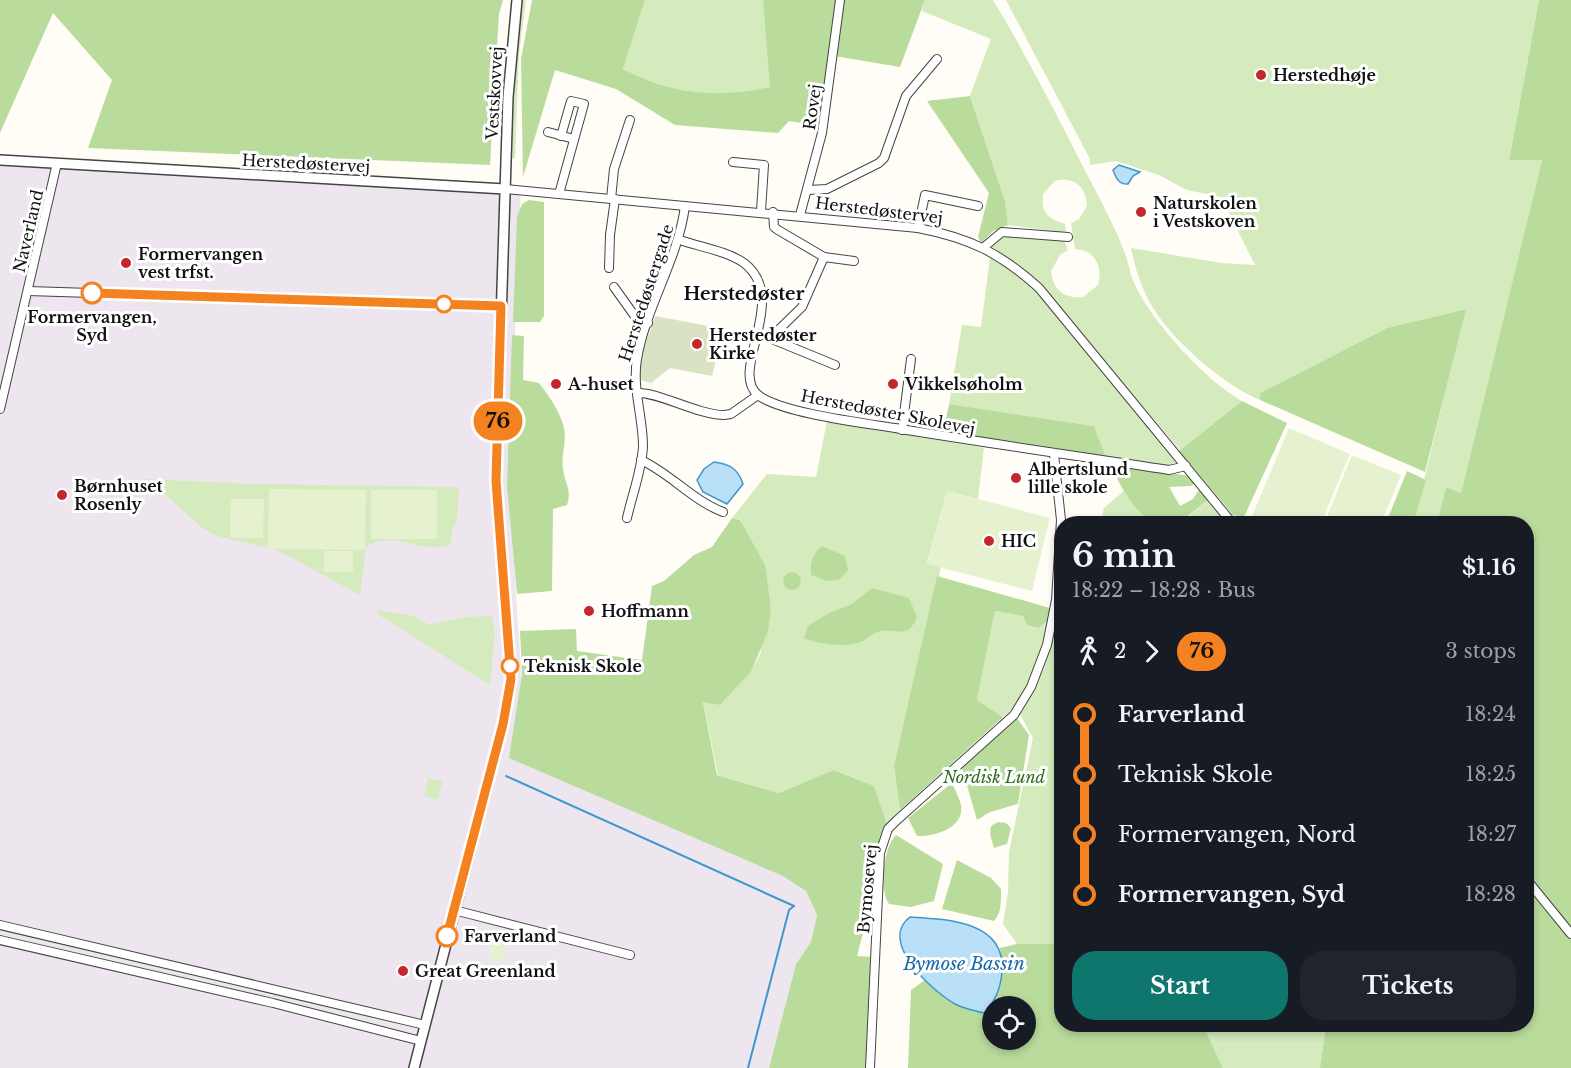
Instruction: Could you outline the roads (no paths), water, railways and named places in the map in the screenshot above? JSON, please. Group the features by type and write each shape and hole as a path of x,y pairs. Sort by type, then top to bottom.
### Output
{"street":[{"name":"Vestskovvej","path":"414,1068 503,724 511,679 496,481 511,44 517,0"},
{"name":"Rovej","path":"800,215 823,128 840,0"},
{"path":"808,190 827,189 879,163 884,158 906,96 937,58"},
{"path":"560,194 584,104 571,101 561,136"},
{"path":"609,268 614,169 630,120"},
{"path":"548,132 574,139"},
{"name":"Herstedøstervej","path":"0,160 505,189 773,212 918,228 943,233 984,247 1015,267 1039,288 1227,516"},
{"path":"733,162 764,165 761,211"},
{"name":"Naverland","path":"0,409 57,163"},
{"path":"918,228 925,195 978,206"},
{"name":"Herstedøstergade","path":"627,518 641,460 642,435 634,377 637,357 680,240 685,206"},
{"path":"773,212 774,226 824,257 854,261"},
{"path":"984,247 1002,232 1068,237"},
{"path":"637,393 643,392 674,404 724,415 731,414 758,395 750,377 759,333 762,294 749,268 733,257 680,240"},
{"path":"770,338 802,307 824,257"},
{"path":"614,287 634,315 648,323"},
{"path":"28,291 501,306"},
{"path":"759,333 835,365"},
{"path":"902,430 911,359"},
{"name":"Herstedøster Skolevej","path":"758,395 809,413 902,430 1169,470 1186,466"},
{"name":"Bymosevej","path":"1054,454 1060,516"},
{"path":"641,460 670,475 706,505 723,512"},
{"name":"Bymosevej","path":"870,1068 880,853 884,840 896,821 1014,715 1031,687 1047,645 1054,610"},
{"path":"1534,889 1571,934"},
{"path":"454,909 630,955"},
{"path":"0,925 425,1025"},
{"path":"46,950 49,938"},
{"path":"0,940 318,1014 421,1041"},
{"path":"132,970 136,958"},
{"path":"190,984 192,972"},
{"path":"212,989 215,977"},
{"path":"318,1014 321,1001"}],"water":[{"path":"1119,165 1140,172 1133,176 1128,184 1122,183 1113,170"},
{"path":"714,462 732,468 743,484 727,504 703,492 697,480 704,469"},
{"name":"Bymose Bassin","path":"910,917 940,919 971,926 984,932 994,942 1001,954 1001,977 995,996 982,996 982,1013 970,1010 947,999 923,978 904,953 900,940 902,927"}],"waterway":[{"path":"506,776 794,906 789,910 748,1068"}],"place":[{"name":"Herstedhøje","path":"1261,75"},
{"name":"Naturskolen i Vestskoven","path":"1141,212"},
{"name":"Formervangen vest trfst.","path":"126,263"},
{"name":"Formervangen, Syd","path":"92,293"},
{"name":"Herstedøster Kirke","path":"697,344"},
{"name":"A-huset","path":"556,384"},
{"name":"Vikkelsøholm","path":"893,384"},
{"name":"Albertslund lille skole","path":"1016,478"},
{"name":"Børnhuset Rosenly","path":"62,495"},
{"name":"HIC","path":"989,541"},
{"name":"Hoffmann","path":"589,611"},
{"name":"Teknisk Skole","path":"510,666"},
{"name":"Farverland","path":"447,936"},
{"name":"Great Greenland","path":"403,971"}],"district":[{"name":"Herstedøster","path":"744,294"}],"park label":[{"name":"Nordisk Lund","path":"994,777"}]}
